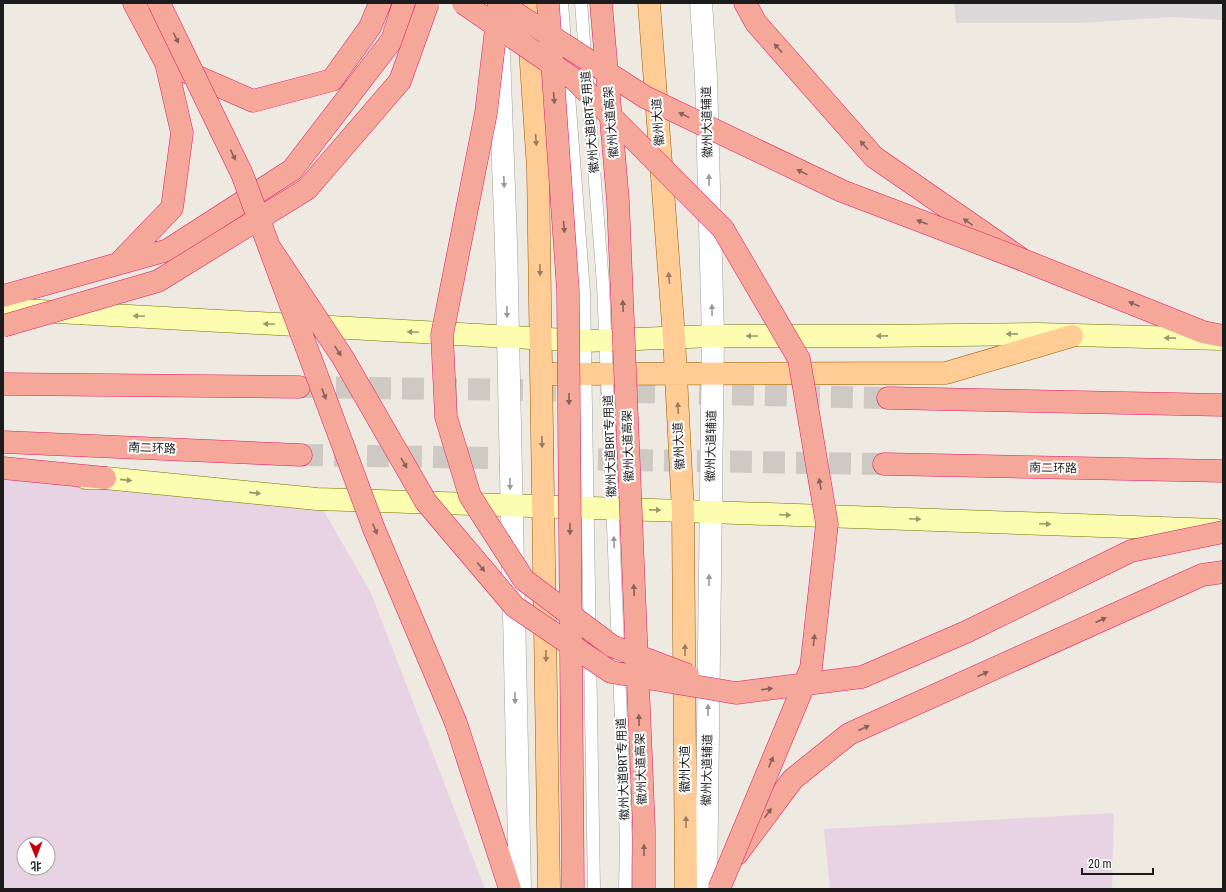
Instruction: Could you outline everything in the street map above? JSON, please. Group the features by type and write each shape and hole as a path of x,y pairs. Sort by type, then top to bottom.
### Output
{"highway":[{"path":"119,264 172,208 182,133 166,63 134,3"},
{"path":"159,3 242,174 374,528 456,723 510,889"},
{"path":"166,63 253,101 332,80 370,27 380,3"},
{"path":"3,296 168,250 292,170 392,40 404,3"},
{"path":"3,326 158,281 307,189 400,81 428,3"},
{"path":"463,3 575,80 723,229 799,359 827,524 811,668 719,889"},
{"path":"736,693 612,646 524,580 470,496 446,417 442,335 486,114 499,3 645,96 842,192 1024,260 1203,332 1223,336"},
{"path":"548,3 568,292 573,889"},
{"name":"徽州大道高架","path":"601,3 618,201 644,829 644,889"},
{"path":"745,3 756,23 874,157 1024,260"},
{"path":"270,248 343,358 426,502 515,607 611,672 736,693 862,677 966,632 1131,551 1223,531"},
{"path":"3,384 299,387"},
{"path":"888,398 1223,405"},
{"name":"南二环路","path":"3,442 301,455"},
{"name":"南二环路","path":"884,464 1223,471"},
{"path":"3,468 105,478"},
{"path":"712,889 793,779 849,734 1202,575 1223,572"}],"main road":[{"path":"527,3 538,169 549,889"},
{"name":"徽州大道","path":"649,3 674,337 683,511 686,889"},
{"path":"3,309 508,337 595,340 713,336 1038,334 1223,339"},
{"path":"541,374 946,373 1072,336"},
{"path":"3,477 105,478 317,499 1223,531"}],"street":[{"path":"499,3 520,889"},
{"name":"徽州大道辅道","path":"701,3 706,77 713,336 706,889"}],"lane":[{"name":"徽州大道BRT专用道","path":"562,3 584,292 595,340 607,374 626,840 625,889"},
{"name":"徽州大道BRT专用道","path":"581,3 603,284 595,340 586,374 594,889"}],"shaded area":[{"path":"954,3 1223,3 1223,20 1173,17 1079,23 956,23"},
{"path":"3,477 317,499 371,593 485,889 3,889"},
{"path":"1114,813 1112,889 830,889 824,829"}],"tunnel":[{"path":"303,387 590,391 888,398"},
{"path":"301,455 884,464"}]}
